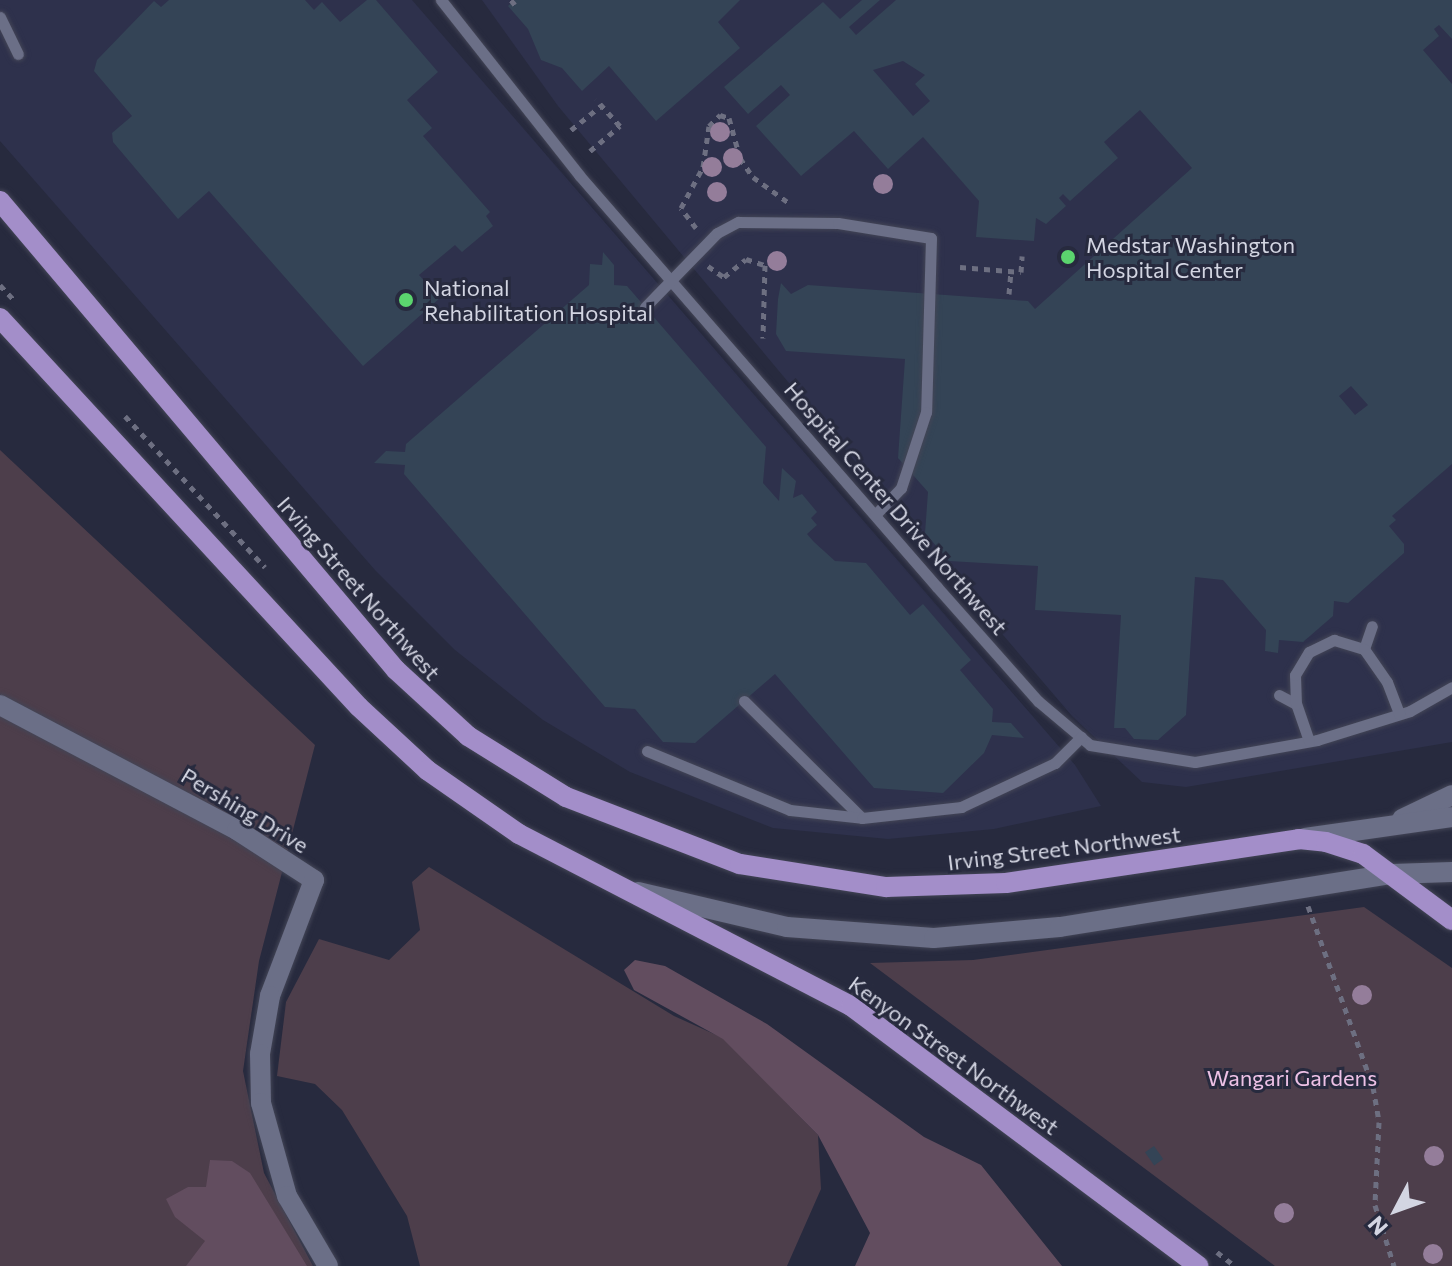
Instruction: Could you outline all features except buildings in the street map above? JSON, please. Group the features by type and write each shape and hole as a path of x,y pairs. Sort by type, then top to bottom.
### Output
{"main road":[{"name":"Irving Street Northwest","path":"0,201 396,670 468,736 566,797 740,864 886,887 1027,881 1299,839 1350,848 1392,874 1452,920"},
{"path":"0,318 401,747 519,834 622,888 787,927 949,938 1048,929 1392,874 1452,872"},
{"name":"Pershing Drive","path":"0,705 237,830 314,880 270,996 260,1054 261,1103 287,1196 328,1266"},
{"path":"1395,824 1452,795"},
{"path":"1299,839 1452,817"},
{"name":"Kenyon Street Northwest","path":"622,888 885,1029 1198,1266"}],"lane":[{"name":"Hospital Center Drive Northwest","path":"441,0 556,147 875,515 1038,701 1081,737 1129,755 1195,762 1309,741 1399,714 1452,687"},
{"path":"0,17 18,54"},
{"path":"645,307 670,277 738,222 838,223 931,238 926,412 901,488 875,515"},
{"path":"1364,649 1372,626"},
{"path":"1309,741 1296,704 1295,675 1309,652 1334,640 1364,649 1387,682 1399,714"},
{"path":"1279,695 1296,704"},
{"path":"744,701 862,818"},
{"path":"647,751 790,810 862,818 961,807 1055,763 1081,737"}],"path":[{"path":"590,151 620,126 596,99"},
{"path":"571,130 602,105"},
{"path":"696,228 681,208 703,167 709,126 720,115 729,118 740,158 753,177 793,205"},
{"path":"960,267 1021,272 1022,256"},
{"path":"708,265 724,277 746,259 765,265 763,338"},
{"path":"1009,294 1011,271"},
{"path":"1308,906 1373,1087 1379,1122 1375,1205 1394,1266"}],"shaded area":[{"name":"National Rehabilitation Hospital","path":"0,0 412,0 1075,765 1101,806 994,829 888,839 773,828 630,772 543,720 455,650 375,570 0,141"},
{"name":"Medstar Washington Hospital Center","path":"482,0 1452,0 1452,742 1186,787 1142,782 1072,716 809,407 558,106"},
{"path":"635,960 665,966 767,1024 924,1137 981,1165 1062,1266 855,1266 870,1233 818,1135 723,1039 634,990 624,970"},
{"path":"210,1160 232,1161 250,1173 307,1266 186,1266 205,1241 175,1217 166,1199 188,1187 206,1187"}],"green space":[{"path":"0,450 315,745 259,961 243,1071 264,1173 313,1266 0,1266"},
{"path":"429,867 674,1016 723,1038 818,1135 821,1189 787,1266 420,1266 407,1216 342,1110 315,1084 277,1076 286,1002 319,939 389,960 420,930 412,882"},
{"name":"Wangari Gardens","path":"1364,907 1452,968 1452,1266 1275,1266 870,963 973,960"}],"place":[{"name":"Medstar Washington Hospital Center","path":"1068,257"},
{"name":"National Rehabilitation Hospital","path":"406,300"}]}
